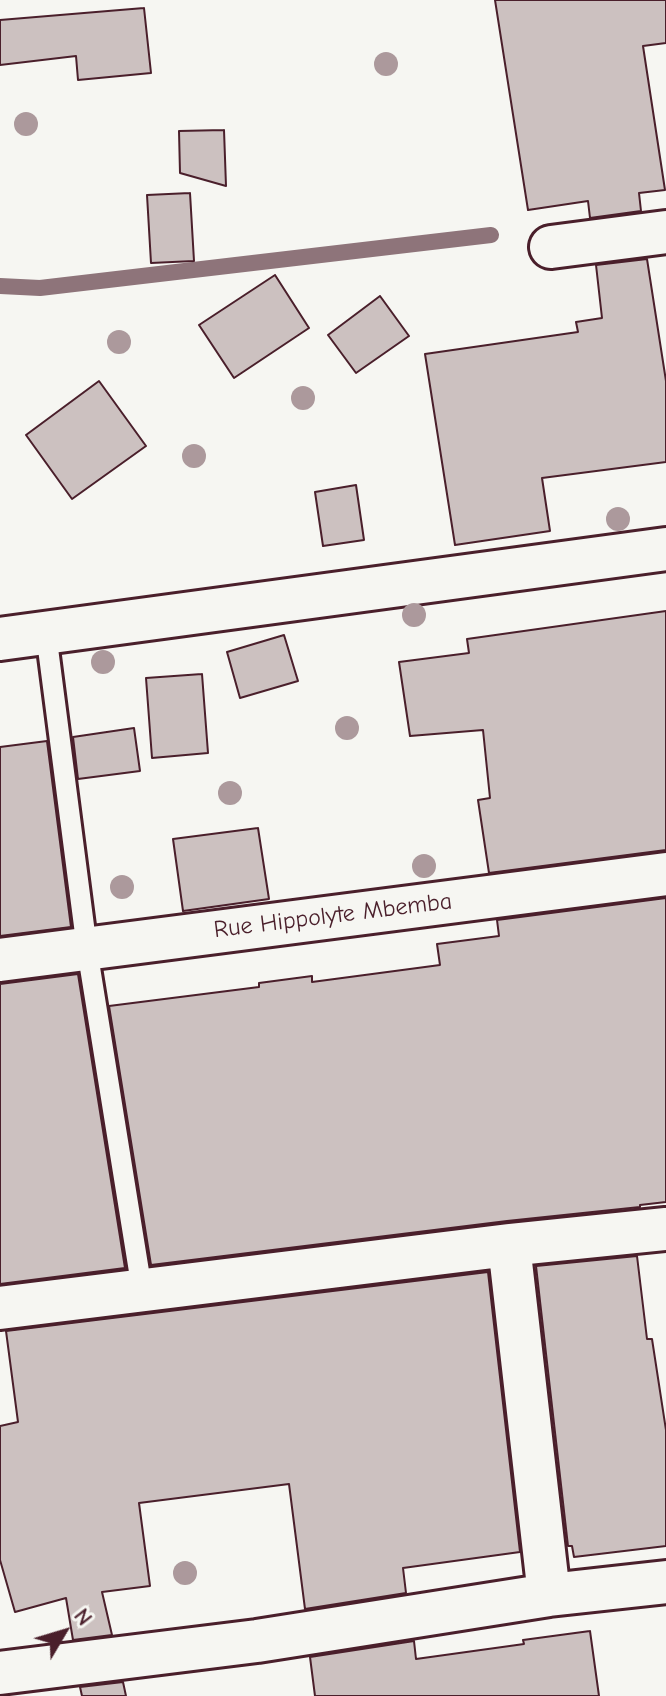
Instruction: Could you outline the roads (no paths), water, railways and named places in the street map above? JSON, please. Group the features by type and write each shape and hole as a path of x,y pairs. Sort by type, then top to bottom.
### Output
{"street":[{"path":"551,247 666,232"},
{"path":"0,639 666,549"},
{"name":"Rue Hippolyte Mbemba","path":"0,960 666,874"},
{"path":"0,1308 509,1245 666,1229"},
{"path":"509,1245 549,1595"},
{"path":"0,1673 257,1641 549,1595 666,1582"}],"lane":[{"path":"46,633 87,949 142,1290"}],"waterway":[{"path":"0,286 40,288 491,235"}]}
